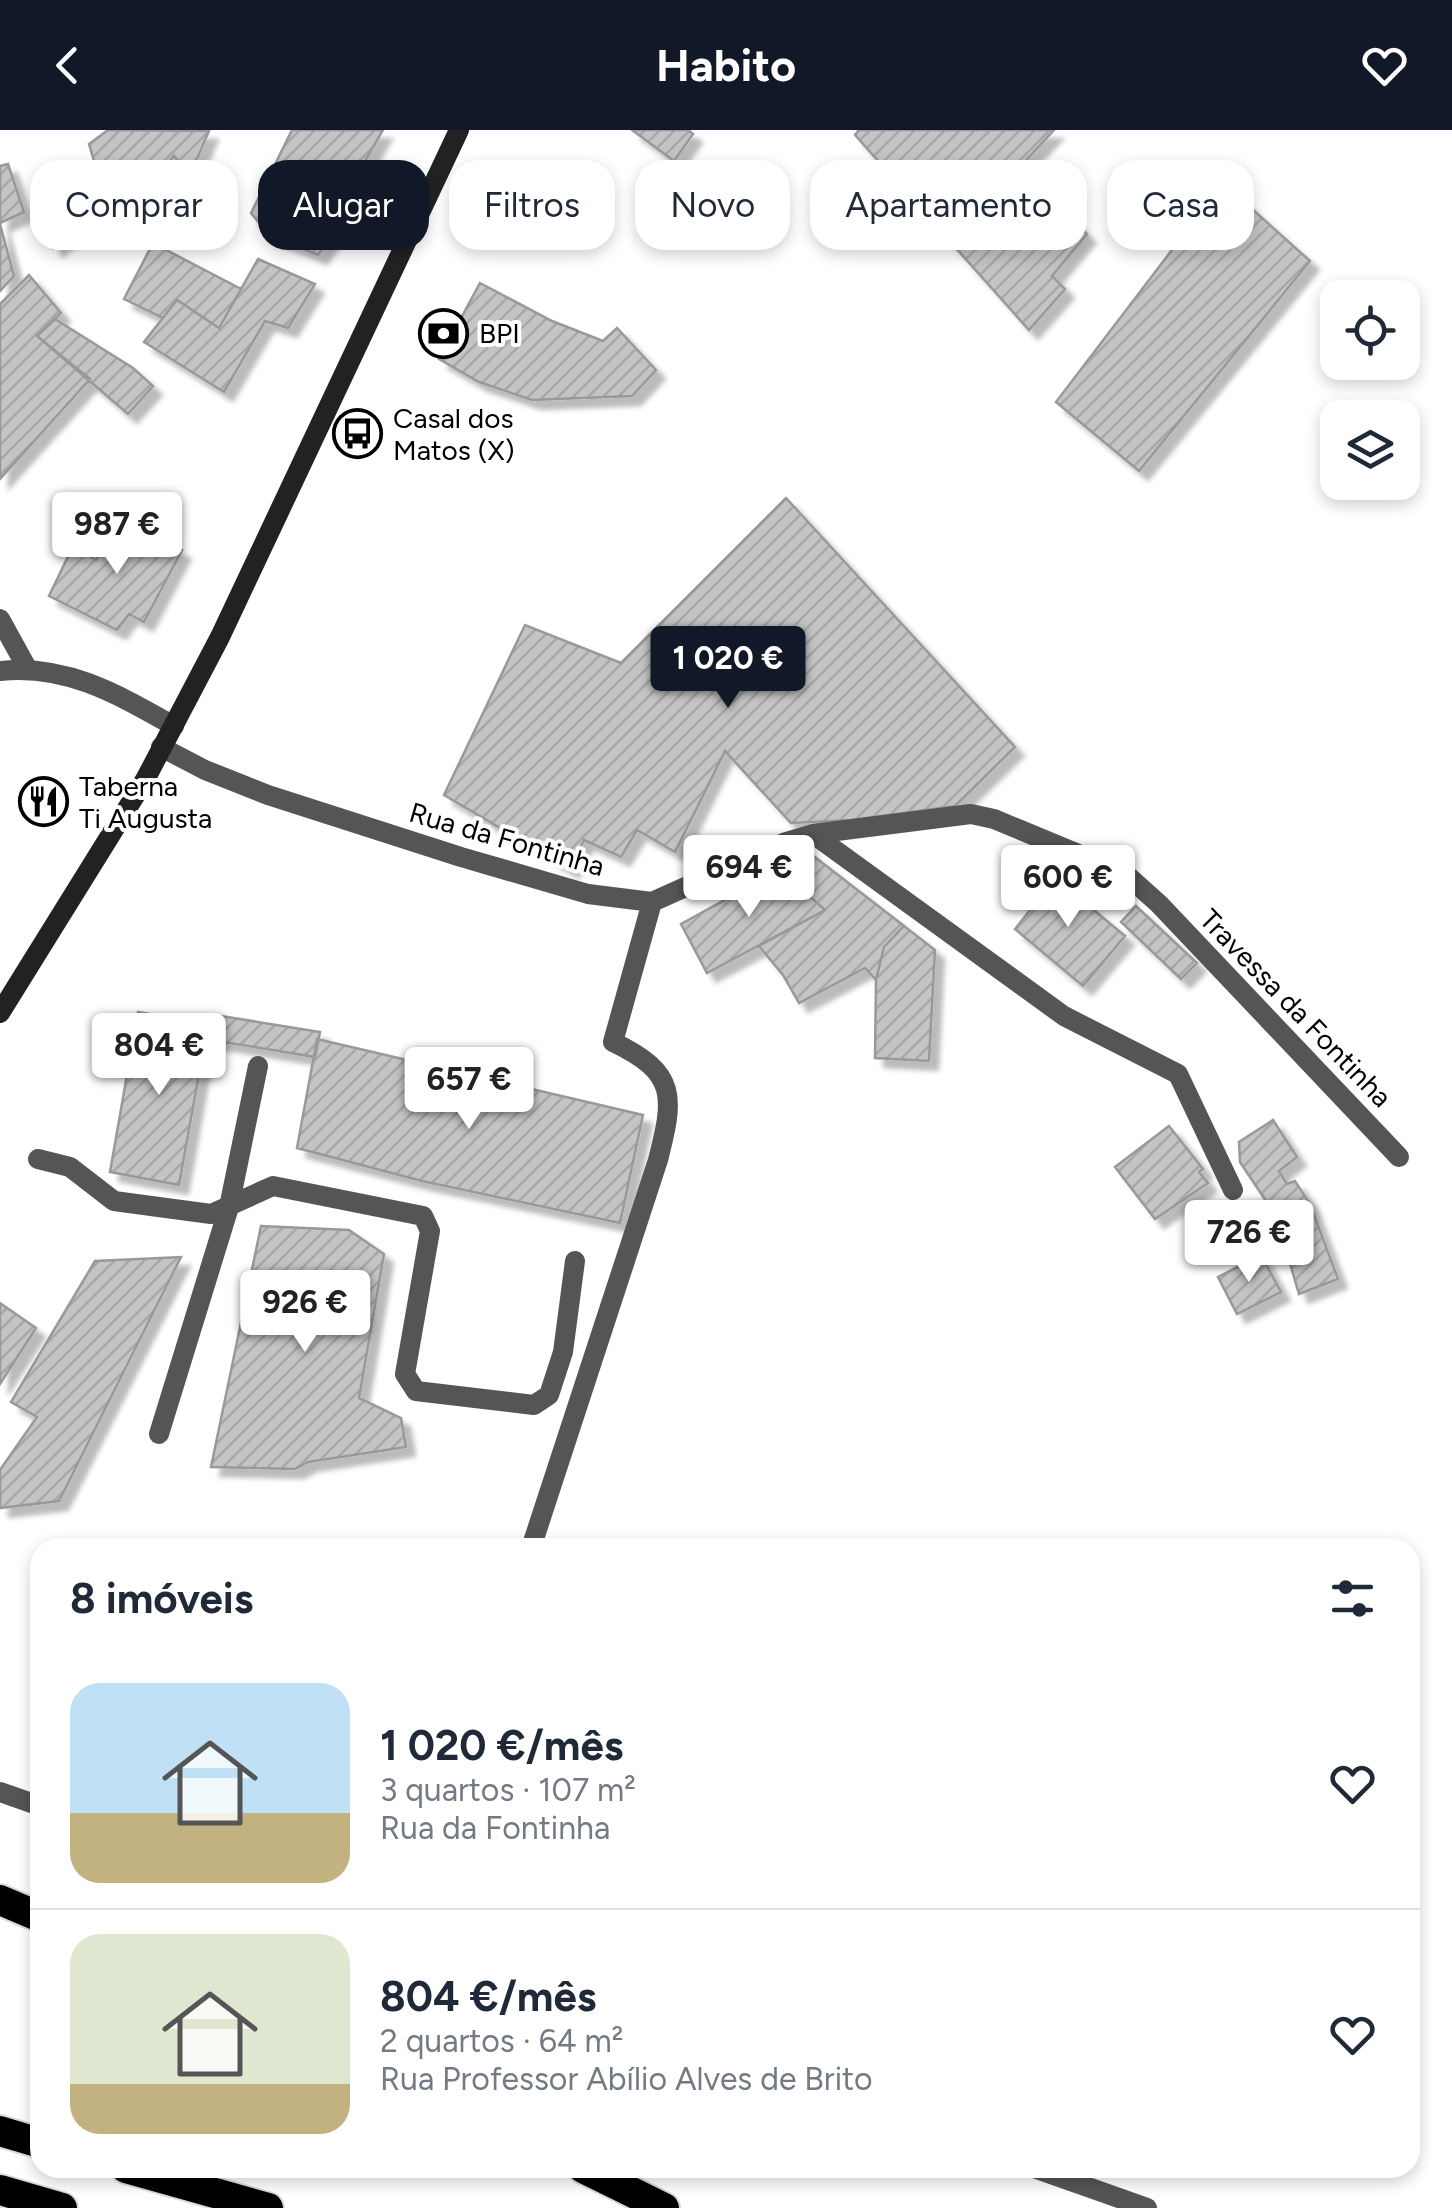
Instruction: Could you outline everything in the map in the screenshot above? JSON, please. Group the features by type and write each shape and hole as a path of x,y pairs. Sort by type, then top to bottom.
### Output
{"highway":[{"path":"0,1900 30,1913"},
{"path":"0,2131 30,2140"},
{"path":"162,2178 268,2208"},
{"path":"603,2178 664,2208"},
{"path":"0,2190 62,2208"}],"main road":[{"path":"0,1013 146,778 174,726 220,637 459,130"}],"street":[{"path":"0,619 28,668"},
{"path":"0,671 52,670 77,678 174,726"},
{"name":"Rua da Fontinha","path":"161,747 268,795 443,851 588,894 652,902"},
{"name":"Travessa da Fontinha","path":"813,834 970,814 994,819 1130,878 1400,1157"},
{"path":"533,1538 669,1119 669,1097 662,1077 639,1056 613,1042 652,902 786,842 813,834 1064,1016 1178,1074 1233,1190"},
{"path":"159,1434 229,1207 258,1066"},
{"path":"38,1159 70,1168 114,1201 211,1214 273,1186 423,1216 430,1231 404,1374 416,1390 534,1405 549,1395 563,1352 575,1261"},
{"path":"0,1792 30,1802"},
{"path":"1062,2178 1147,2208"}],"building":[{"path":"108,130 209,131 196,160 177,160 174,156 171,160 94,160 89,144"},
{"path":"292,130 383,130 366,160 277,160"},
{"path":"632,130 688,130 693,134 673,160"},
{"path":"859,130 1054,130 1026,160 877,160 855,135"},
{"path":"8,164 24,212 0,223 0,166"},
{"path":"258,199 258,222 251,213"},
{"path":"1254,211 1310,261 1139,471 1056,402 1172,250 1254,250"},
{"path":"0,224 14,276 0,291"},
{"path":"149,250 166,250 241,289 219,328 177,300 163,318 124,299"},
{"path":"958,250 1074,250 1052,276 1065,289 1029,330"},
{"path":"258,259 315,284 288,328 265,321 224,392 144,342 177,300 219,328"},
{"path":"29,275 61,313 37,336 90,379 0,479 0,304"},
{"path":"480,283 552,321 603,341 617,328 656,370 632,396 532,400 479,382 439,359"},
{"path":"55,319 133,368 153,386 128,414 37,336"},
{"path":"786,498 1015,747 955,806 852,820 791,823 725,751 675,852 637,830 621,857 584,840 570,869 444,795 525,625 621,663"},
{"path":"115,520 182,550 144,622 129,614 117,630 49,596 73,546 96,560"},
{"path":"807,851 904,926 884,947 876,980 865,968 799,1003 759,946 825,910 789,878"},
{"path":"1048,872 1125,936 1083,986 1015,929 1030,910 1022,903"},
{"path":"774,873 789,878 825,910 707,973 681,924"},
{"path":"1136,906 1197,963 1181,979 1121,922"},
{"path":"904,926 935,950 929,1061 875,1058 876,980 884,947"},
{"path":"138,1012 208,1024 179,1185 110,1172"},
{"path":"215,1015 320,1032 315,1057 211,1040"},
{"path":"317,1039 643,1115 620,1223 422,1181 297,1148"},
{"path":"1273,1120 1297,1157 1279,1171 1287,1184 1295,1181 1310,1204 1276,1216 1240,1162 1239,1142"},
{"path":"1169,1126 1203,1169 1199,1172 1208,1183 1155,1219 1115,1167"},
{"path":"1310,1204 1338,1279 1299,1294 1276,1216"},
{"path":"261,1226 349,1230 384,1254 359,1398 401,1418 406,1447 308,1462 295,1469 211,1467"},
{"path":"1261,1255 1281,1292 1237,1314 1218,1277"},
{"path":"181,1257 59,1501 0,1508 0,1470 37,1417 11,1402 95,1261"},
{"path":"0,1303 36,1328 0,1384"}],"place":[{"name":"BPI","path":"444,333"},
{"name":"Casal dos Matos (X)","path":"358,434"},
{"name":"Taberna Ti Augusta","path":"44,802"}]}
